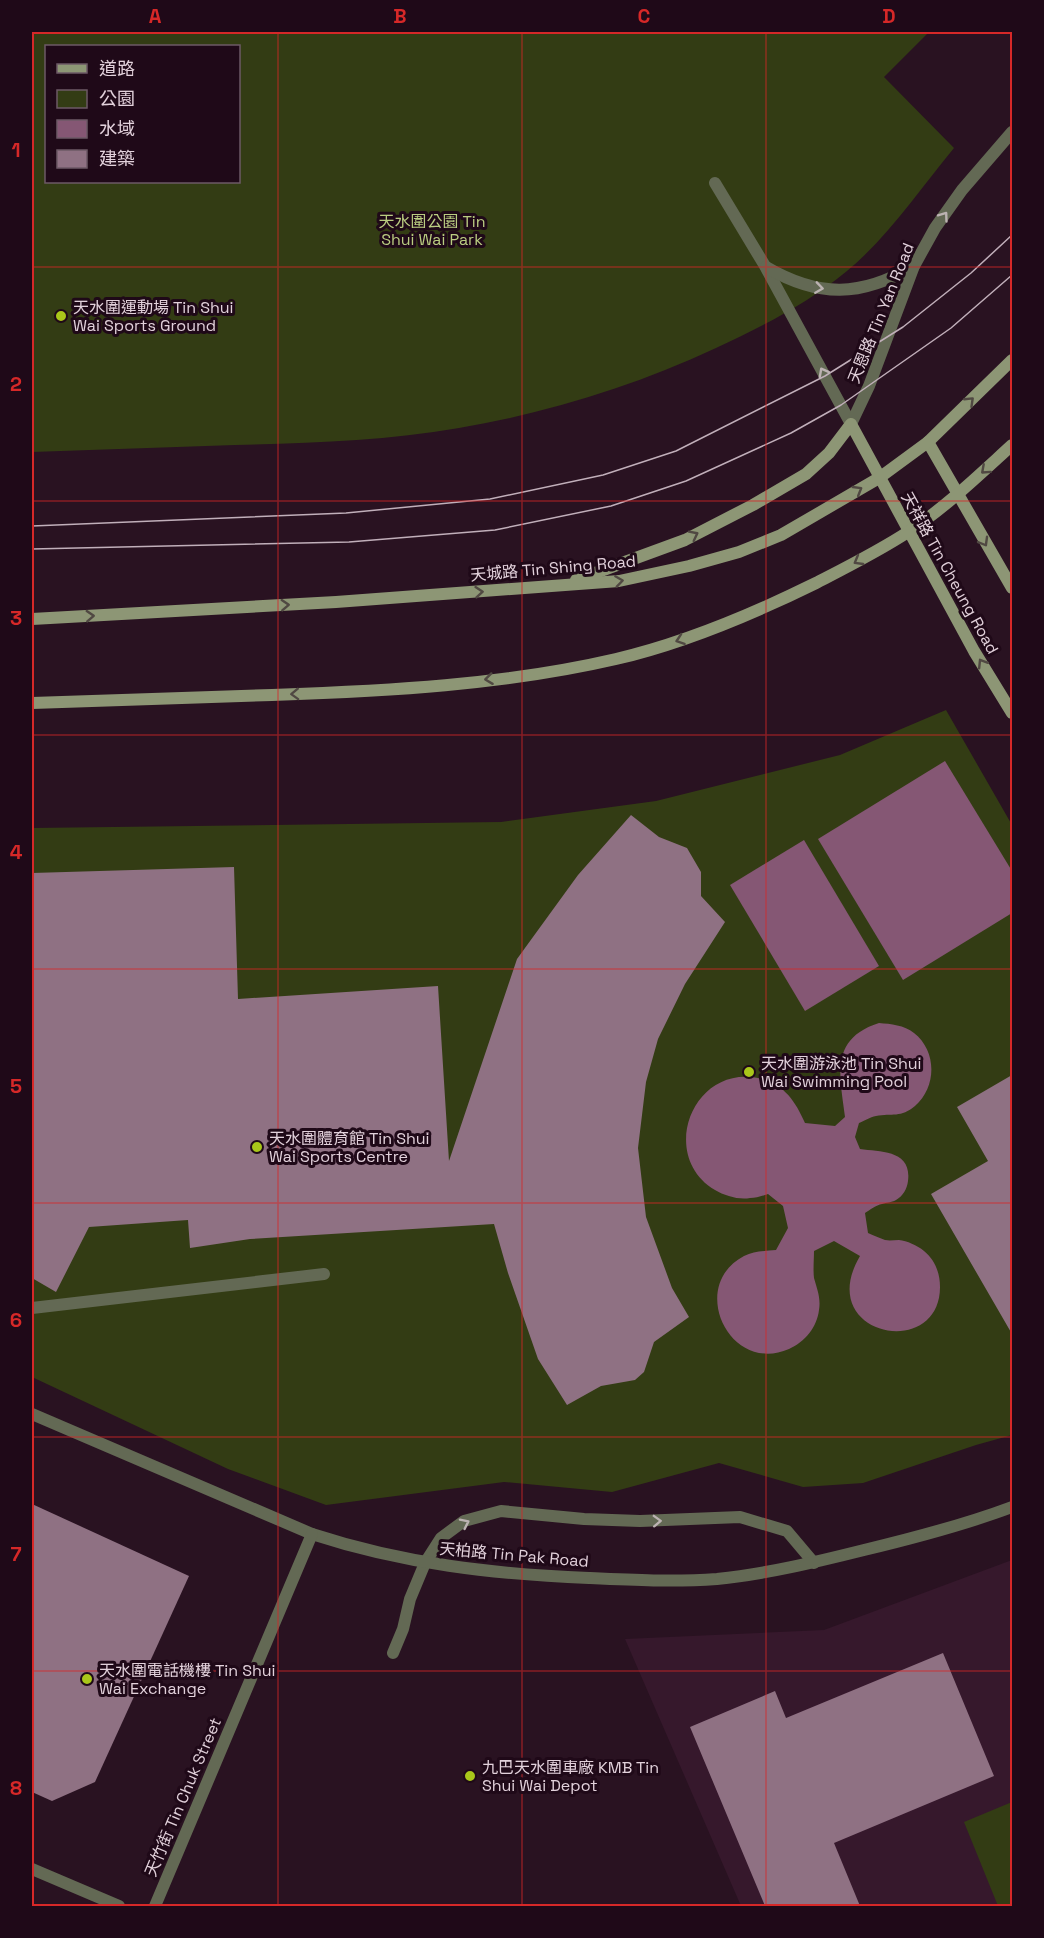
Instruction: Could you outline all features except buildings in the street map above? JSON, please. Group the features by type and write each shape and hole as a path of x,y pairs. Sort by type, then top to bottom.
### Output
{"main road":[{"name":"天城路 Tin Shing Road","path":"32,619 348,601 619,581 689,566 738,552 781,535 879,478 927,442 1012,360"},
{"name":"天祥路 Tin Cheung Road","path":"850,424 974,651 1012,713"},
{"path":"561,585 685,540 753,505 806,474 829,453 850,424"},
{"path":"927,442 1012,588"},
{"path":"32,703 418,688 548,673 618,659 730,622 846,568 909,532 957,495 1012,445"}],"street":[{"name":"天恩路 Tin Yan Road","path":"850,424 869,386 914,266 934,228 962,190 1012,132"},
{"path":"715,183 765,266 850,424"},
{"path":"765,266 788,280 813,288 840,290 866,288 892,279 914,266"},
{"path":"32,1308 324,1274"},
{"name":"天柏路 Tin Pak Road","path":"32,1414 312,1534 358,1549 425,1563 532,1576 668,1582 719,1578 814,1563 909,1539 1012,1507"},
{"path":"393,1653 403,1629 410,1599 425,1563 441,1538 464,1521 501,1510 584,1519 640,1521 740,1517 787,1531 814,1563"},
{"name":"天竹街 Tin Chuk Street","path":"155,1906 312,1534"},
{"path":"32,1869 119,1906"}],"shaded area":[{"path":"1012,1560 1012,1906 741,1906 625,1639 824,1630"}],"green space":[{"name":"天水圍公園 Tin Shui Wai Park","path":"32,32 929,32 884,77 954,148 877,243 847,271 816,294 784,314 716,348 685,362 590,397 492,422 375,439 32,452"},
{"path":"946,710 1012,825 1012,1435 863,1483 803,1487 719,1463 612,1492 504,1482 326,1505 228,1469 32,1377 32,828 501,822 656,801 840,755"},
{"path":"1012,1802 1012,1906 998,1906 964,1822"}],"water":[{"path":"945,761 1012,871 1012,913 903,980 818,839"},
{"path":"804,840 879,966 805,1011 730,885"},
{"path":"879,1023 893,1024 914,1033 927,1049 931,1069 927,1089 910,1110 901,1114 874,1117 859,1123 855,1137 860,1149 893,1154 905,1163 908,1171 907,1187 901,1196 865,1213 868,1233 885,1240 909,1242 931,1258 940,1282 935,1310 921,1325 902,1331 882,1329 865,1320 853,1305 850,1283 860,1256 834,1241 814,1251 814,1278 819,1306 816,1322 809,1333 789,1349 768,1354 749,1350 734,1339 723,1324 718,1305 719,1287 727,1270 744,1256 776,1250 788,1228 783,1206 768,1194 746,1198 728,1196 715,1190 698,1175 688,1156 686,1136 690,1116 700,1099 715,1085 735,1078 758,1078 781,1088 797,1107 805,1123 835,1126 845,1117 840,1073 845,1049 863,1030"}],"tram line":[{"path":"32,526 346,513 490,499 603,475 676,451 825,376 903,327 971,273 1012,235"},
{"path":"32,549 349,542 495,530 611,506 686,481 791,433 841,405 951,328 1012,275"}],"place":[{"name":"天水圍運動場 Tin Shui Wai Sports Ground","path":"61,316"},
{"name":"天水圍游泳池 Tin Shui Wai Swimming Pool","path":"749,1072"},
{"name":"天水圍體育館 Tin Shui Wai Sports Centre","path":"257,1147"},
{"name":"天水圍電話機樓 Tin Shui Wai Exchange","path":"87,1679"},
{"name":"九巴天水圍車廠 KMB Tin Shui Wai Depot","path":"470,1776"}]}
